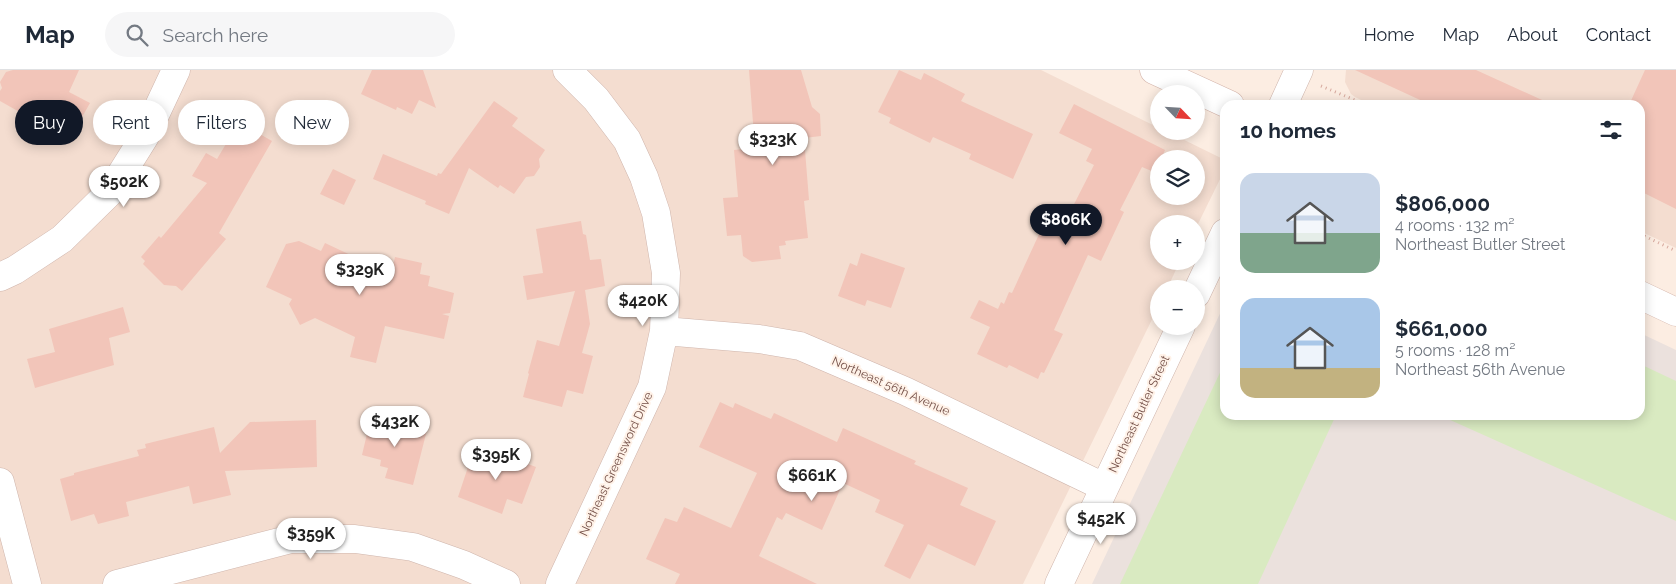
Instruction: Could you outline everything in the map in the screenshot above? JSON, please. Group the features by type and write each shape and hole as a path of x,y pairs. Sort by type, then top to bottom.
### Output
{"street":[{"path":"0,277 15,270 62,239 110,192 145,136 176,70"},
{"name":"Northeast Greensword Drive","path":"560,584 652,387 664,331 666,273 656,213 644,177 627,140 596,99 567,70"},
{"path":"1154,70 1220,100"},
{"path":"1286,100 1299,70"},
{"path":"1203,280 1220,244"},
{"path":"1645,297 1676,312"},
{"name":"Northeast 56th Avenue","path":"664,331 759,339 800,346 905,391 1104,487"},
{"name":"Northeast Butler Street","path":"1059,584 1177,335"},
{"path":"0,482 27,584"},
{"path":"117,584 291,539 356,539 414,547 464,565 506,584"}],"path":[{"path":"1342,93 1357,100"},
{"path":"1645,236 1676,251"}],"shaded area":[{"path":"0,70 1041,70 1150,124 1150,140 1184,140 1205,150 1150,150 1150,205 1205,205 1205,150 1220,158 1220,179 1202,215 1150,215 1150,270 1176,270 1171,280 1150,280 1150,323 1023,584 0,584"},
{"path":"1346,70 1676,70 1676,248 1645,233 1645,100 1361,100 1351,94 1345,82"},
{"path":"1220,314 1220,420 1645,420 1645,335 1676,350 1676,584 1092,584"}],"green space":[{"path":"1645,366 1676,381 1676,521 1450,420 1645,420"},
{"path":"1220,373 1220,420 1334,420 1258,584 1120,584"}],"building":[{"path":"13,70 79,70 69,92 90,103 83,115 83,100 15,100 15,109 0,101 0,91 2,88 0,82 6,72"},
{"path":"372,70 423,70 436,108 419,100 412,114 397,107 396,110 361,94"},
{"path":"749,70 801,70 812,107 820,114 821,136 804,138 809,200 804,201 808,238 785,241 786,245 779,246 781,259 752,262 743,256 741,235 727,236 723,198 738,197 734,150 743,149 742,137 754,136"},
{"path":"899,70 921,80 924,73 965,94 961,101 1033,134 1013,179 969,159 971,154 933,137 930,143 889,123 891,118 878,112"},
{"path":"1355,70 1476,70 1542,100 1420,100"},
{"path":"1645,70 1676,70 1676,209 1645,194 1645,100 1631,100"},
{"path":"494,101 518,118 512,126 545,150 539,159 540,167 534,176 526,177 514,194 500,185 498,188 469,168 449,214 425,204 426,201 373,179 383,154 437,176 438,173 441,174"},
{"path":"1074,104 1165,150 1150,150 1150,170 1142,167 1120,210 1124,212 1101,261 1088,255 1054,330 1063,334 1044,373 1041,372 1038,379 1009,365 1007,368 977,354 990,327 970,318 979,300 998,309 1001,302 1004,304 1009,292 1012,293 1046,219 1052,221 1058,208 1069,214 1094,165 1086,161 1092,149 1059,133"},
{"path":"265,137 272,141 219,233 226,239 182,291 176,286 164,285 143,264 145,261 141,257 159,236 161,238 207,183 192,176 206,153 217,159 225,145 265,145"},
{"path":"333,169 356,180 344,205 320,194"},
{"path":"581,221 583,234 586,235 590,260 601,259 605,286 585,290 590,324 582,353 593,356 583,394 567,390 562,407 523,397 537,340 559,346 575,291 527,300 523,276 543,273 536,229"},
{"path":"299,241 321,251 325,243 391,274 395,257 422,263 420,274 430,276 428,286 454,293 450,313 442,314 449,316 444,339 385,326 376,363 350,357 355,337 315,318 300,325 289,304 292,299 266,287 286,244"},
{"path":"861,253 905,268 891,308 867,300 865,306 838,296 850,263 857,266"},
{"path":"123,307 130,332 109,338 114,365 35,388 27,359 55,352 49,329"},
{"path":"720,402 733,408 735,403 771,419 774,413 837,442 843,428 916,461 914,464 968,488 960,505 996,521 975,566 928,544 910,579 884,566 904,525 875,512 880,500 843,483 822,530 786,513 782,520 777,517 759,556 817,584 675,584 680,574 646,559 665,518 677,522 684,507 731,528 757,473 699,447"},
{"path":"371,417 427,430 413,485 385,478 388,468 380,466 381,460 362,455"},
{"path":"316,420 317,467 225,471 231,495 193,504 189,486 126,502 129,516 98,524 94,514 71,521 60,479 74,475 74,473 139,456 137,450 146,448 145,444 214,427 220,453 250,422"},
{"path":"489,450 536,467 522,504 507,499 502,514 458,497 473,452 487,456"}]}
